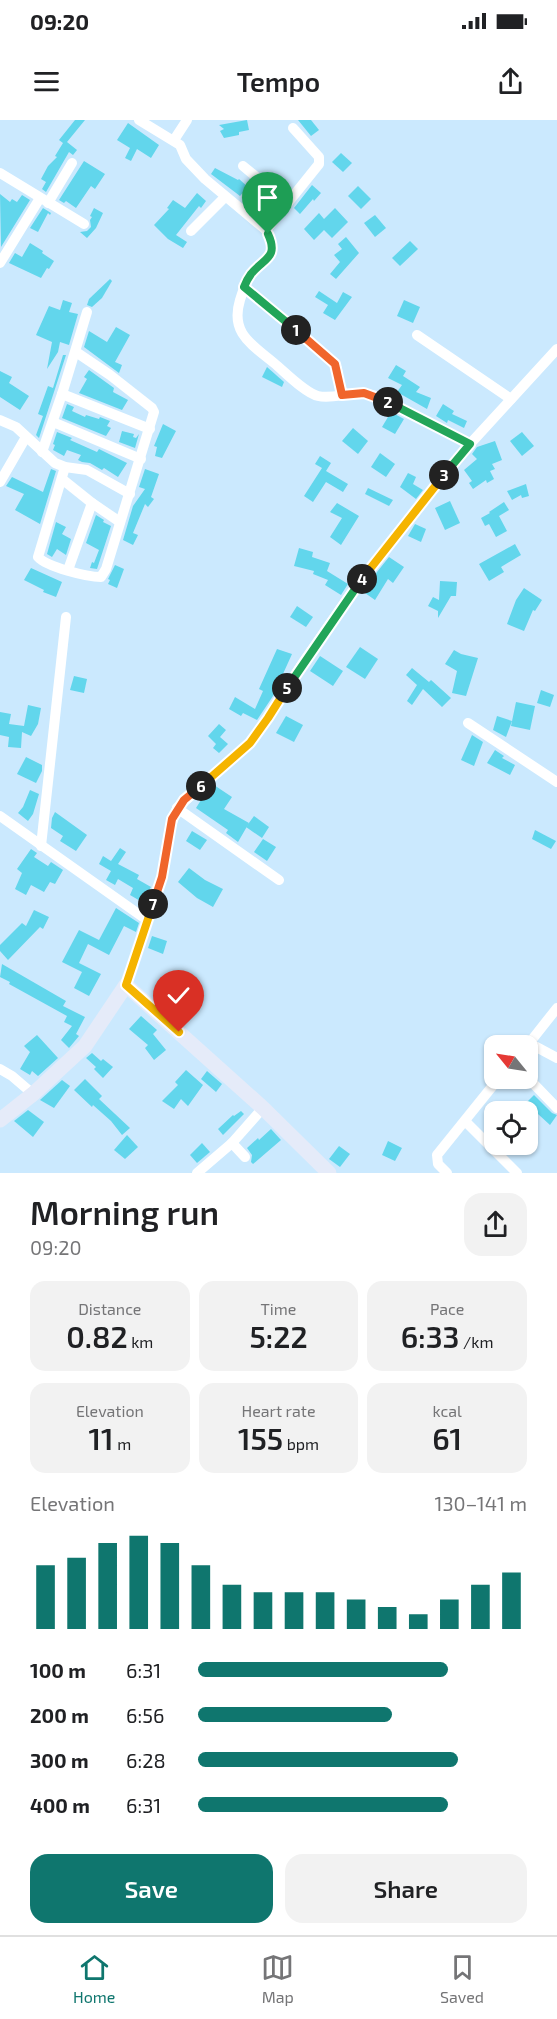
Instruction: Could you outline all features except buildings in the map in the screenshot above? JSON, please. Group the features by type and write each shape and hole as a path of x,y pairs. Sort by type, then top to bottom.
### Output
{"street":[{"path":"139,120 174,140 183,149 189,162 225,197 266,230 270,237 272,251 267,260 252,273 244,287 237,316 238,329 242,335 309,392 324,397 356,393 373,395 470,444"},
{"path":"174,140 186,120"},
{"path":"266,230 318,167 320,161 293,128"},
{"path":"0,263 72,163"},
{"path":"243,166 288,203"},
{"path":"0,173 84,224"},
{"path":"191,231 225,197"},
{"path":"244,287 334,363 342,395"},
{"path":"42,452 87,312"},
{"path":"417,335 511,399"},
{"path":"0,1119 33,1094 85,1046 126,985 162,877 169,832 177,808 240,753 259,731 352,592 470,444 557,349"},
{"path":"63,473 38,554 41,561 98,578 103,576 154,412 110,375 76,352"},
{"path":"62,394 150,429"},
{"path":"0,420 16,427 55,463 92,503 120,522"},
{"path":"53,422 141,459"},
{"path":"0,482 26,437"},
{"path":"63,473 87,470 130,494"},
{"path":"68,570 92,503"},
{"path":"41,846 66,617"},
{"path":"468,723 557,782"},
{"path":"177,808 279,880"},
{"path":"0,816 147,920"},
{"path":"126,985 263,1108 329,1173"},
{"path":"535,1035 557,1008"},
{"path":"538,1049 557,1058"},
{"path":"0,1070 12,1076 33,1094"},
{"path":"538,1088 557,1108"},
{"path":"447,1173 438,1164 437,1155 490,1089"},
{"path":"197,1173 232,1143 263,1108"},
{"path":"465,1121 517,1173"},
{"path":"232,1143 245,1157"}],"route":[{"path":"179,1032 126,985 162,877 169,832 177,808 250,743 352,592 470,444 373,395 356,393 342,395 335,364 244,287 252,273 267,260 272,251 273,246 268,234"}]}
